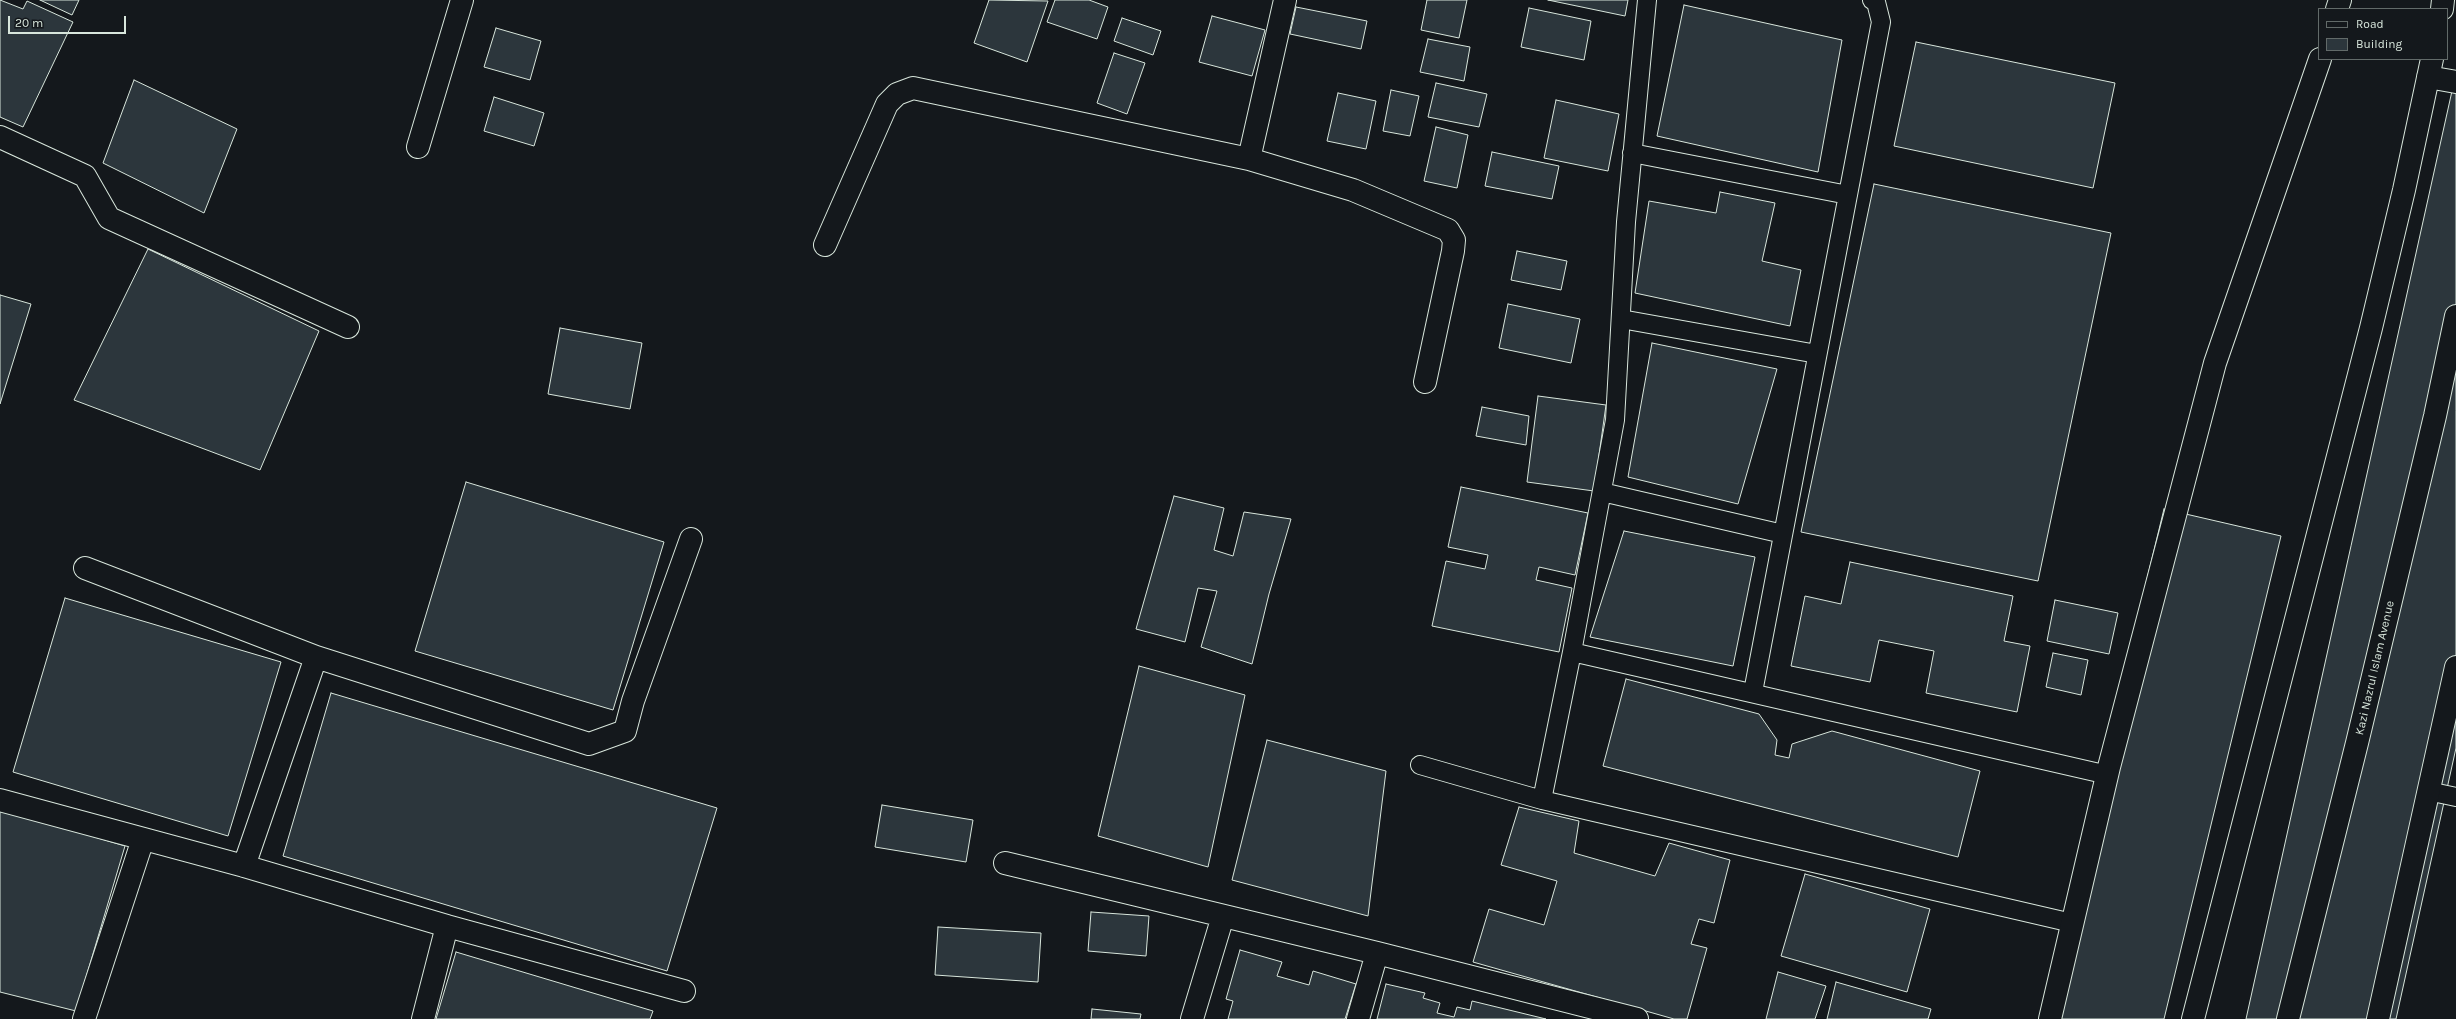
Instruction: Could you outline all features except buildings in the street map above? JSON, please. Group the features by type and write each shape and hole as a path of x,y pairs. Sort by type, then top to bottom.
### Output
{"street":[{"path":"418,147 462,0"},
{"path":"1249,159 1285,0"},
{"path":"2050,1019 2108,774 2215,363 2320,60"},
{"path":"2193,1019 2371,328 2404,190 2430,68 2456,82"},
{"path":"825,245 887,104 897,94 913,88 1249,159 1353,190 1448,230 1454,240 1453,251 1425,382"},
{"path":"0,137 85,176 108,218 348,327"},
{"name":"Kazi Nazrul Islam Avenue","path":"2288,1019 2357,743 2433,424 2456,316"},
{"path":"85,568 316,657 589,744 625,731 633,701 691,539"},
{"path":"244,866 316,657"},
{"path":"2378,1019 2456,666"},
{"path":"0,800 143,840 244,866 447,926 684,991"},
{"path":"84,1019 143,840"},
{"path":"1005,863 1377,953 1637,1019"},
{"path":"1192,1019 1222,916"},
{"path":"422,1019 447,926"},
{"path":"1358,1019 1377,953"}],"lane":[{"path":"1542,800 1572,652 1615,420 1632,153 1647,0"},
{"path":"1753,692 1881,22 1876,2 1872,0"},
{"path":"1632,153 1848,195"},
{"path":"1621,319 1817,354"},
{"path":"1602,492 1783,534"},
{"path":"1572,652 2108,774"},
{"path":"1420,765 1542,800 2072,923"},
{"path":"2428,791 2456,798"}]}
